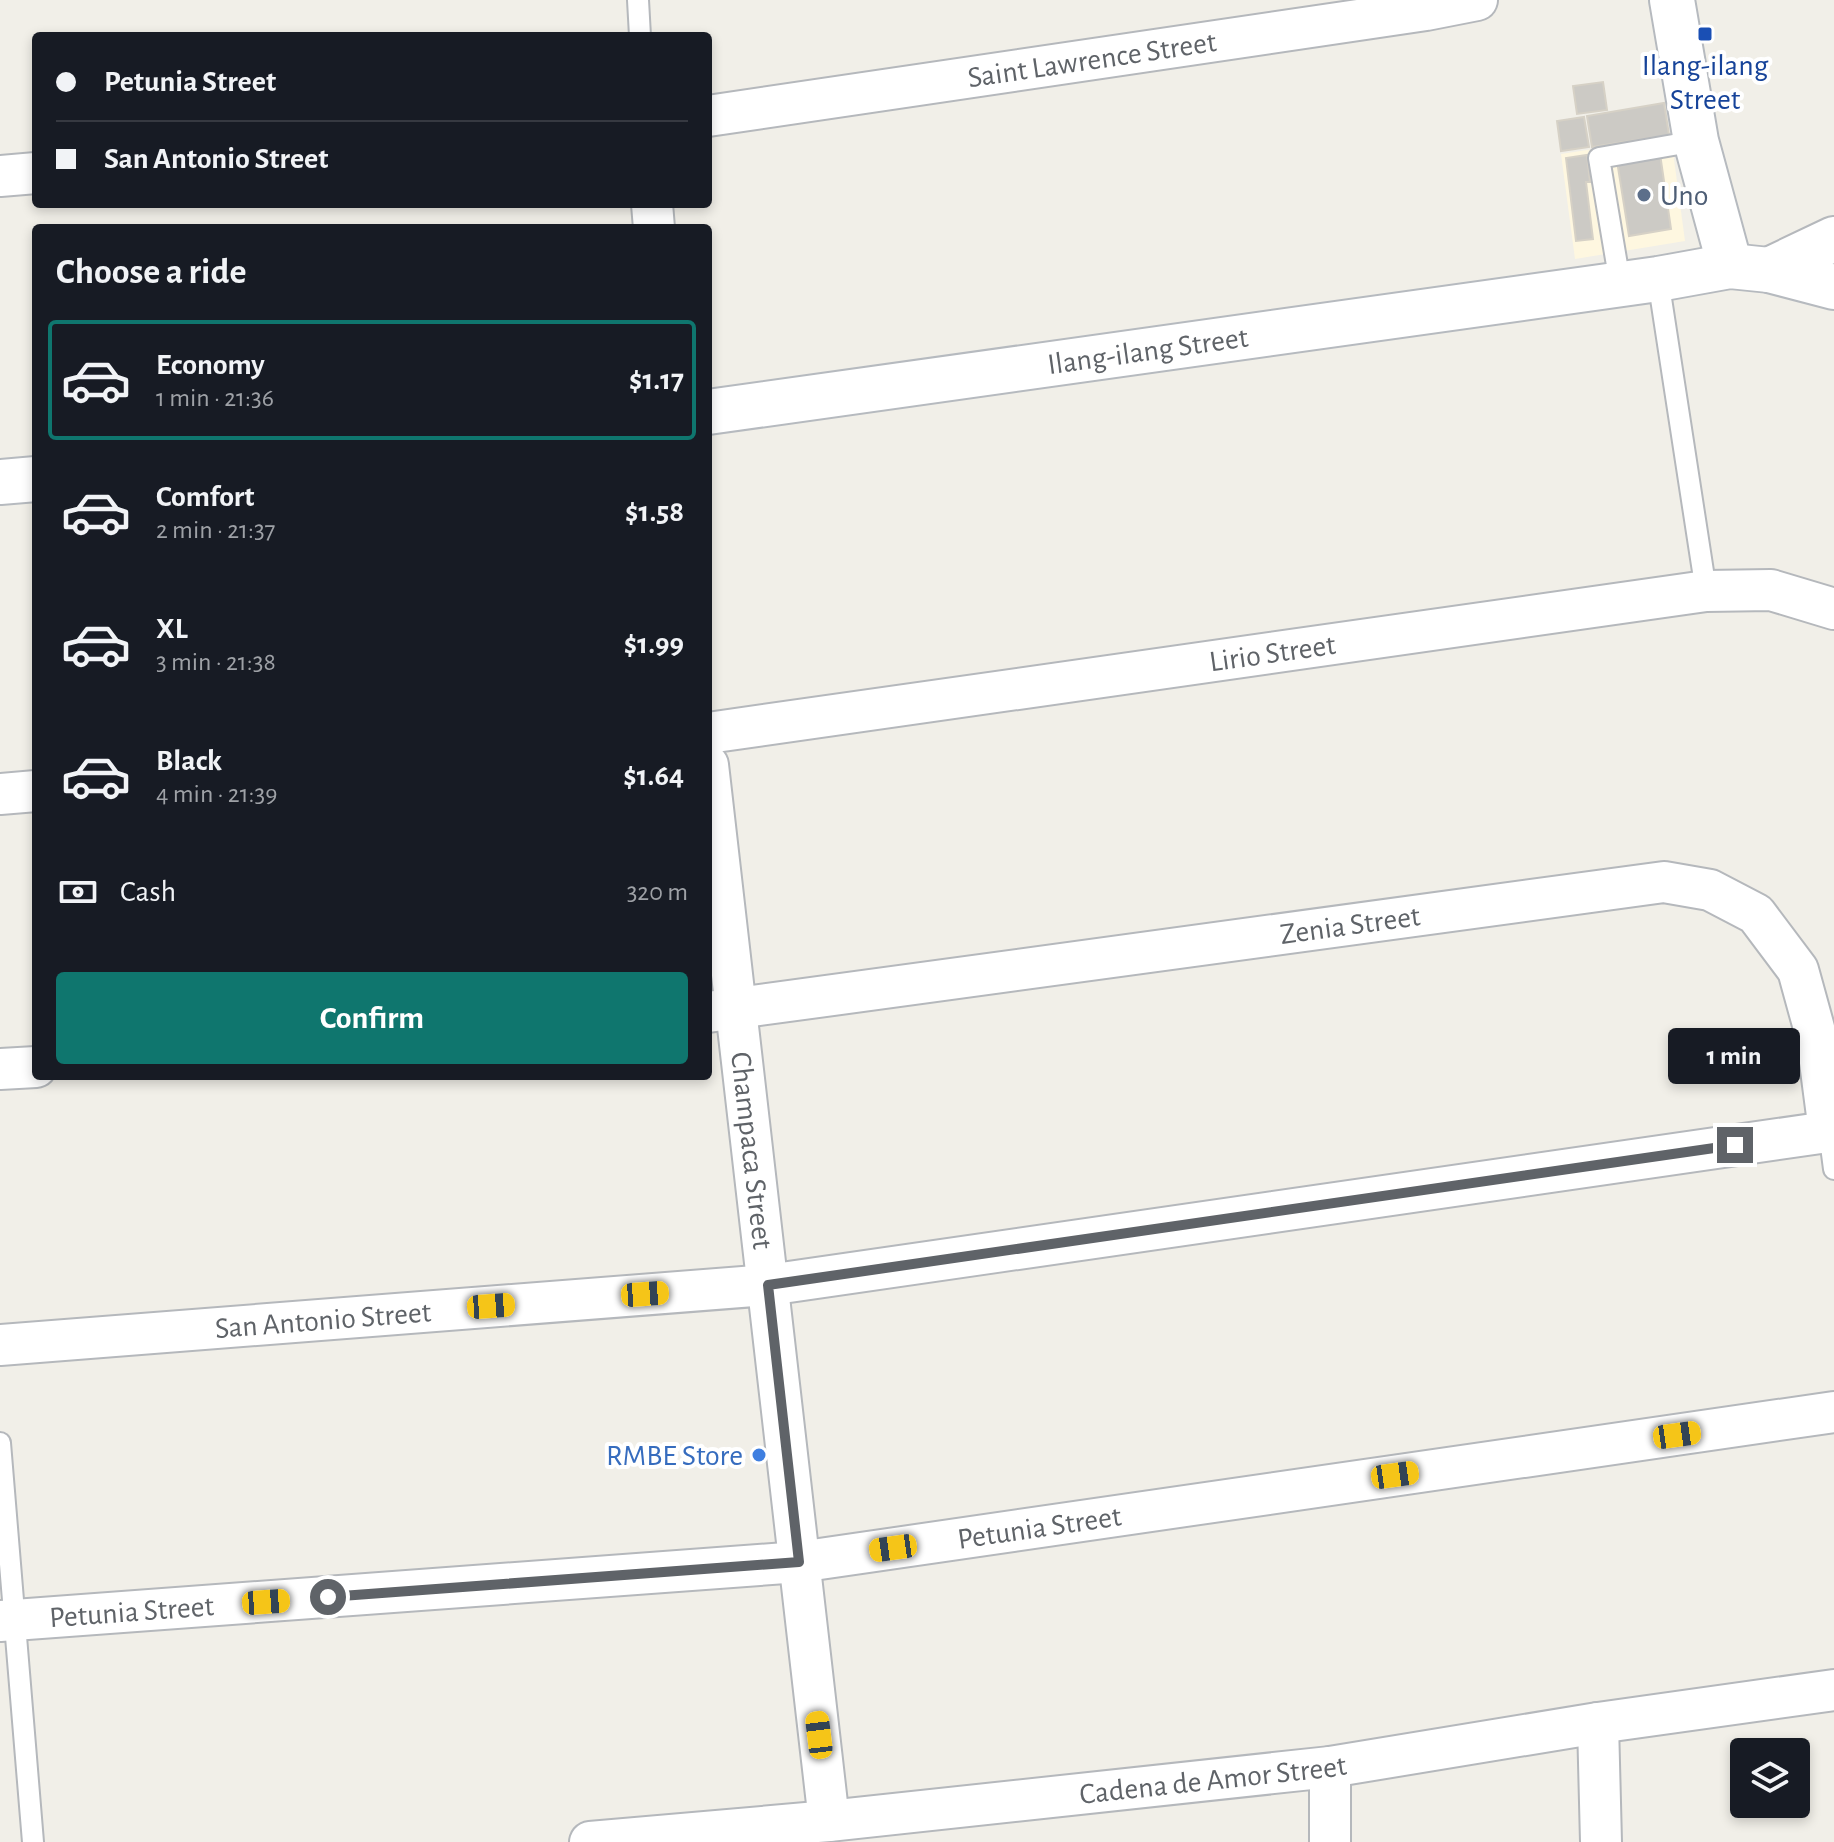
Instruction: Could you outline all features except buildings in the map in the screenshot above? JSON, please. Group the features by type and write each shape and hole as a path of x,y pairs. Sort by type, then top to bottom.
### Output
{"main road":[{"path":"1672,0 1696,141 1749,268"},
{"path":"1749,268 1834,239"},
{"path":"1749,268 1834,287"},
{"name":"Ilang-ilang Street","path":"712,411 1749,268"},
{"path":"0,482 32,479"}],"street":[{"name":"Saint Lawrence Street","path":"712,115 1426,5 1477,0"},
{"path":"0,176 32,173"},
{"name":"Lirio Street","path":"712,732 1706,591 1771,590 1834,609"},
{"path":"0,794 32,791"},
{"name":"Champaca Street","path":"712,835 722,1011 768,1285 829,1821"},
{"name":"Zenia Street","path":"722,1011 1664,882 1710,890 1756,914 1798,970 1817,1039 1832,1144"},
{"path":"0,1069 32,1067"},
{"name":"San Antonio Street","path":"0,1345 768,1285 1832,1144"},
{"name":"Petunia Street","path":"7,1621 799,1562 1834,1412"},
{"name":"Cadena de Amor Street","path":"590,1842 764,1835 829,1821 1330,1767 1598,1723 1834,1690"},
{"path":"1598,1723 1601,1842"},
{"path":"1330,1767 1330,1842"}],"lane":[{"path":"638,0 640,32"},
{"path":"1696,141 1599,158 1639,281 1706,591"},
{"path":"0,1443 7,1621 33,1842"}],"shaded area":[{"path":"1671,137 1685,241 1575,259 1561,154"}],"place":[{"name":"Ilang-ilang Street","path":"1705,34"},
{"name":"Uno","path":"1644,195"},
{"name":"RMBE Store","path":"759,1455"}],"route":[{"path":"328,1597 799,1562 768,1285 1735,1145"}]}
